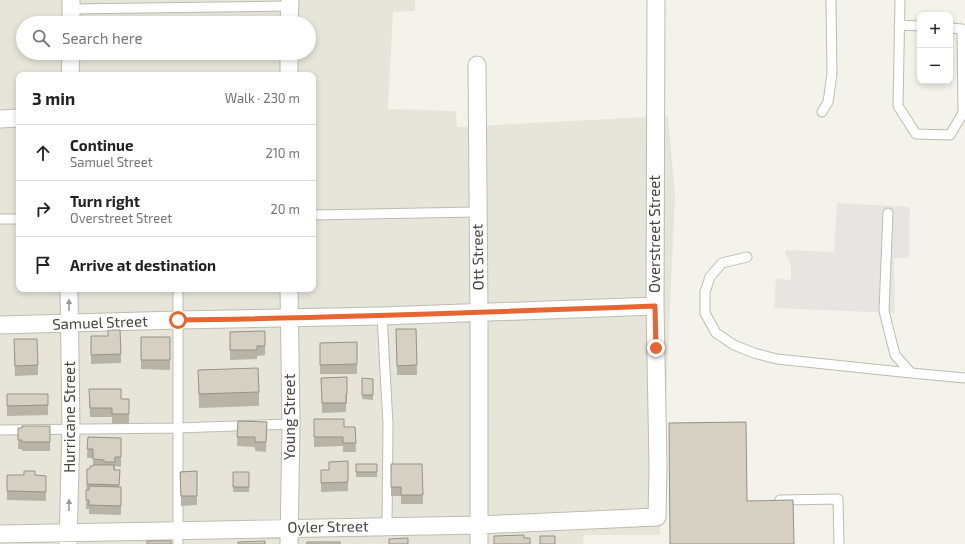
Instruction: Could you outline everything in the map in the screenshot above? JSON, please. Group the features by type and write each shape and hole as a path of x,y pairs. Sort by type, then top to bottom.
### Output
{"street":[{"name":"Overstreet Street","path":"656,0 655,306 658,465 657,517"},
{"path":"70,72 71,60"},
{"path":"289,60 289,72"},
{"name":"Ott Street","path":"477,65 479,544"},
{"path":"0,119 16,118"},
{"name":"Hurricane Street","path":"68,538 71,429 69,292"},
{"name":"Young Street","path":"289,292 289,536"},
{"name":"Samuel Street","path":"0,325 178,320 289,319 655,306"},
{"name":"Oyler Street","path":"0,534 68,538 289,536 387,526 479,525 657,517"}],"lane":[{"path":"822,112 828,102 832,74 831,0"},
{"path":"900,0 898,106 916,134 950,135 963,113 962,29 953,28"},
{"path":"71,11 290,10"},
{"path":"899,25 917,26"},
{"path":"316,215 477,212"},
{"path":"888,213 884,311 895,355 911,373"},
{"path":"0,219 16,219"},
{"path":"747,257 722,263 710,277 705,292 705,313 716,333 734,345 754,353 777,359 965,378"},
{"path":"178,292 178,537"},
{"path":"382,316 388,424 387,526"},
{"path":"0,430 178,428 290,424"},
{"path":"775,500 838,499 839,544"}],"shaded area":[{"path":"0,0 415,0 415,11 393,12 388,109 456,111 457,127 668,116 675,195 660,535 584,535 583,544 0,544"},
{"path":"837,203 910,207 909,258 894,258 895,313 774,308 776,278 791,280 791,266 789,259 785,254 785,250 834,252"}],"building":[{"path":"396,329 416,329 417,365 397,366"},
{"path":"108,330 120,330 121,354 91,355 91,336 108,336"},
{"path":"265,331 265,346 257,346 257,350 230,350 230,332"},
{"path":"141,337 170,337 170,360 141,360"},
{"path":"14,339 37,339 38,365 15,366"},
{"path":"357,342 357,364 320,365 320,343"},
{"path":"258,368 259,392 199,394 198,370"},
{"path":"347,377 346,403 322,403 321,378"},
{"path":"362,378 373,379 373,395 362,395"},
{"path":"89,389 121,389 121,399 129,399 129,414 112,414 112,408 90,408"},
{"path":"7,394 48,394 48,405 7,406"},
{"path":"314,419 344,419 344,427 355,427 356,443 343,443 343,437 314,437"},
{"path":"238,421 267,422 266,442 255,442 255,437 237,437"},
{"path":"746,422 747,501 793,500 794,544 670,544 669,423"},
{"path":"22,426 50,426 50,442 22,442 22,440 18,440 18,428 22,428"},
{"path":"88,437 121,438 121,457 115,457 115,462 104,462 104,460 93,459 93,449 87,449"},
{"path":"348,461 348,482 321,483 321,470 329,470 329,462"},
{"path":"356,464 377,464 377,472 356,472"},
{"path":"391,464 422,464 423,495 401,495 401,487 391,487"},
{"path":"114,465 114,470 120,470 119,485 87,484 87,469 90,469 90,466"},
{"path":"24,471 35,471 35,475 46,476 46,492 7,491 7,475 24,475"},
{"path":"197,471 197,496 181,496 180,472"},
{"path":"233,472 249,472 249,487 233,487"},
{"path":"89,486 121,487 121,506 89,505 89,500 86,500 86,490 89,490"},
{"path":"524,535 524,538 530,538 530,544 494,544 494,536"},
{"path":"540,536 555,536 555,544 540,544"},
{"path":"408,538 408,544 389,544 389,539"},
{"path":"147,541 171,541 171,544 147,544"},
{"path":"265,541 265,544 238,544 238,542"},
{"path":"307,542 340,542 340,544 307,544"}],"route":[{"path":"178,320 289,319 655,306 656,348"}]}
